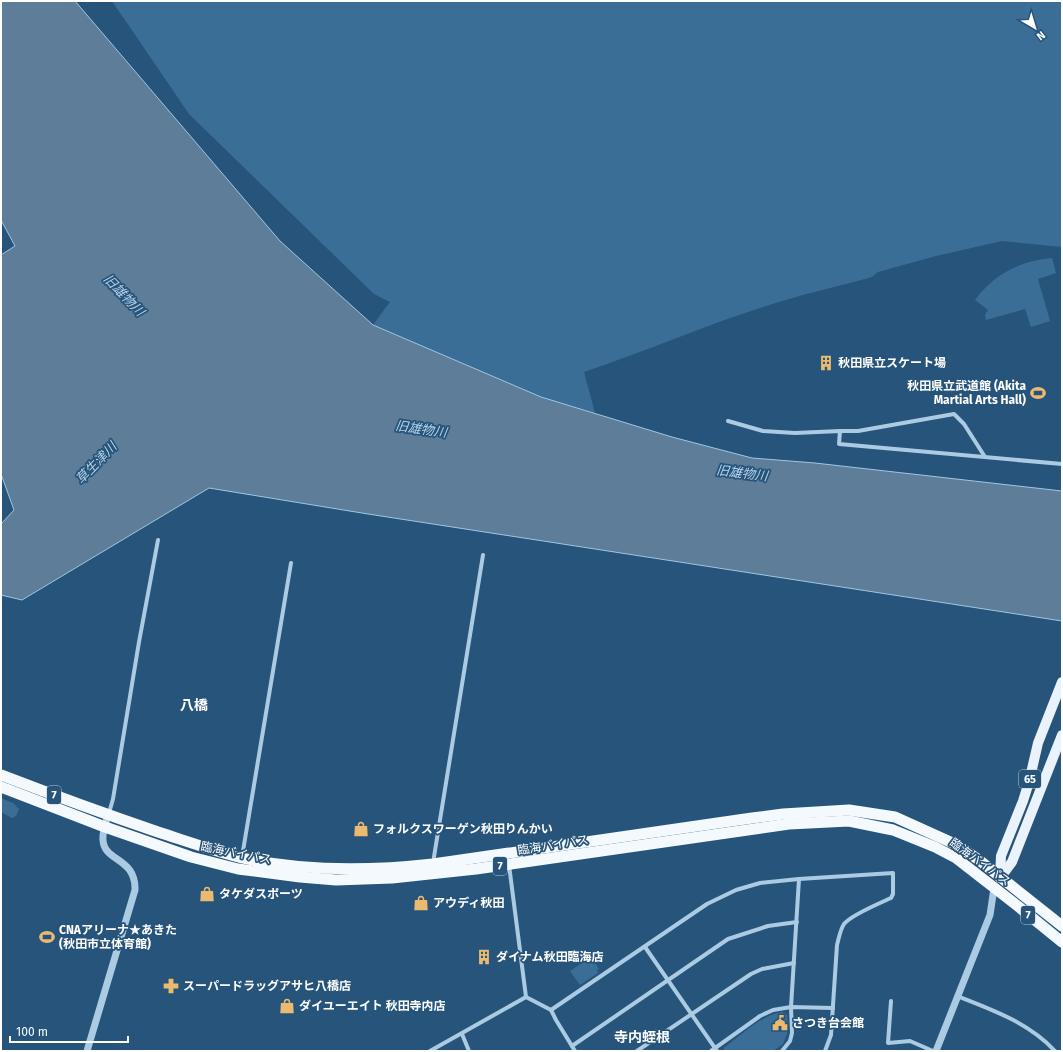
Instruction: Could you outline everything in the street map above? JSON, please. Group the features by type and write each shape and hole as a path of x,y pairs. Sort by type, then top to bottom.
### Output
{"highway":[{"name":"臨海バイパス","path":"1,775 108,815 242,858 279,864 340,869 432,869 509,865 564,855 789,824 849,821 893,830 936,847 956,858 1062,942"},
{"name":"臨海バイパス","path":"1,787 105,827 191,857 265,873 336,880 386,878 432,869 752,818 783,814 849,810 895,817 957,845 979,860 1062,926"}],"main road":[{"name":"65","path":"1000,877 1001,856 1027,788 1038,743 1062,682"},
{"name":"65","path":"994,888 1000,877 1012,862 1062,735"}],"street":[{"path":"728,421 763,431 858,431 954,414 964,424 985,457"},
{"path":"840,431 839,444 1062,464"},
{"path":"87,1051 136,884 131,871 120,860 107,852 102,839 112,799 158,540"},
{"path":"432,869 483,555"},
{"path":"242,858 291,563"},
{"path":"509,865 526,997"},
{"path":"551,1010 707,904 736,890 760,883 893,873 893,894 891,898 854,916 845,923 840,933 837,945 831,1035 825,1051"},
{"path":"782,1051 790,1041 792,1033 799,879"},
{"path":"936,1051 990,915 994,888"},
{"path":"572,1046 732,937 768,926 797,922"},
{"path":"645,947 692,1014 714,1050 760,1016 773,1010 792,1007 833,1008"},
{"path":"637,1051 751,974 762,969 794,964"},
{"path":"957,996 1012,1019 1033,1031 1055,1051"},
{"path":"526,997 551,1010 575,1051"},
{"path":"430,1051 526,997"},
{"path":"891,1001 888,1043 910,1041 933,1051"},
{"path":"462,1034 469,1051"}],"shaded area":[{"path":"112,1 1062,1 1062,247 1002,241 936,256 878,272 872,277 790,299 718,322 584,372 595,413 541,397 373,325 390,302 374,294 189,114"},
{"path":"1052,258 1056,273 1038,279 1050,321 1031,327 1025,309 986,320 985,315 988,310 975,300 982,291 999,276 1009,270 1029,262"},
{"path":"1,798 13,803 19,809 16,816 12,818 1,812"},
{"path":"591,957 599,969 597,970 598,973 580,985 570,971"},
{"path":"782,1012 787,1015 788,1031 783,1044 773,1051 723,1051 724,1048 758,1022 766,1017"}],"water":[{"path":"1,1 75,1 280,241 373,325 541,397 672,437 752,458 815,463 1062,491 1062,621 209,488 22,600 1,595 1,524 14,510 1,474 1,255 15,246 1,220"}],"place":[{"name":"秋田県立スケート場","path":"826,363"},
{"name":"秋田県立武道館 (Akita Martial Arts Hall)","path":"1038,393"},
{"name":"フォルクスワーゲン秋田りんかい","path":"361,829"},
{"name":"タケダスポーツ","path":"207,894"},
{"name":"アウディ秋田","path":"421,903"},
{"name":"CNAアリーナ★あきた (秋田市立体育館)","path":"47,937"},
{"name":"ダイナム秋田臨海店","path":"484,957"},
{"name":"スーパードラッグアサヒ八橋店","path":"171,986"},
{"name":"ダイユーエイト 秋田寺内店","path":"287,1006"},
{"name":"さつき台会館","path":"780,1023"}],"district":[{"name":"八橋","path":"194,705"},
{"name":"寺内蛭根","path":"642,1037"}],"water label":[{"name":"旧雄物川","path":"124,295"},
{"name":"旧雄物川","path":"421,429"},
{"name":"草生津川","path":"96,463"},
{"name":"旧雄物川","path":"742,473"}]}
